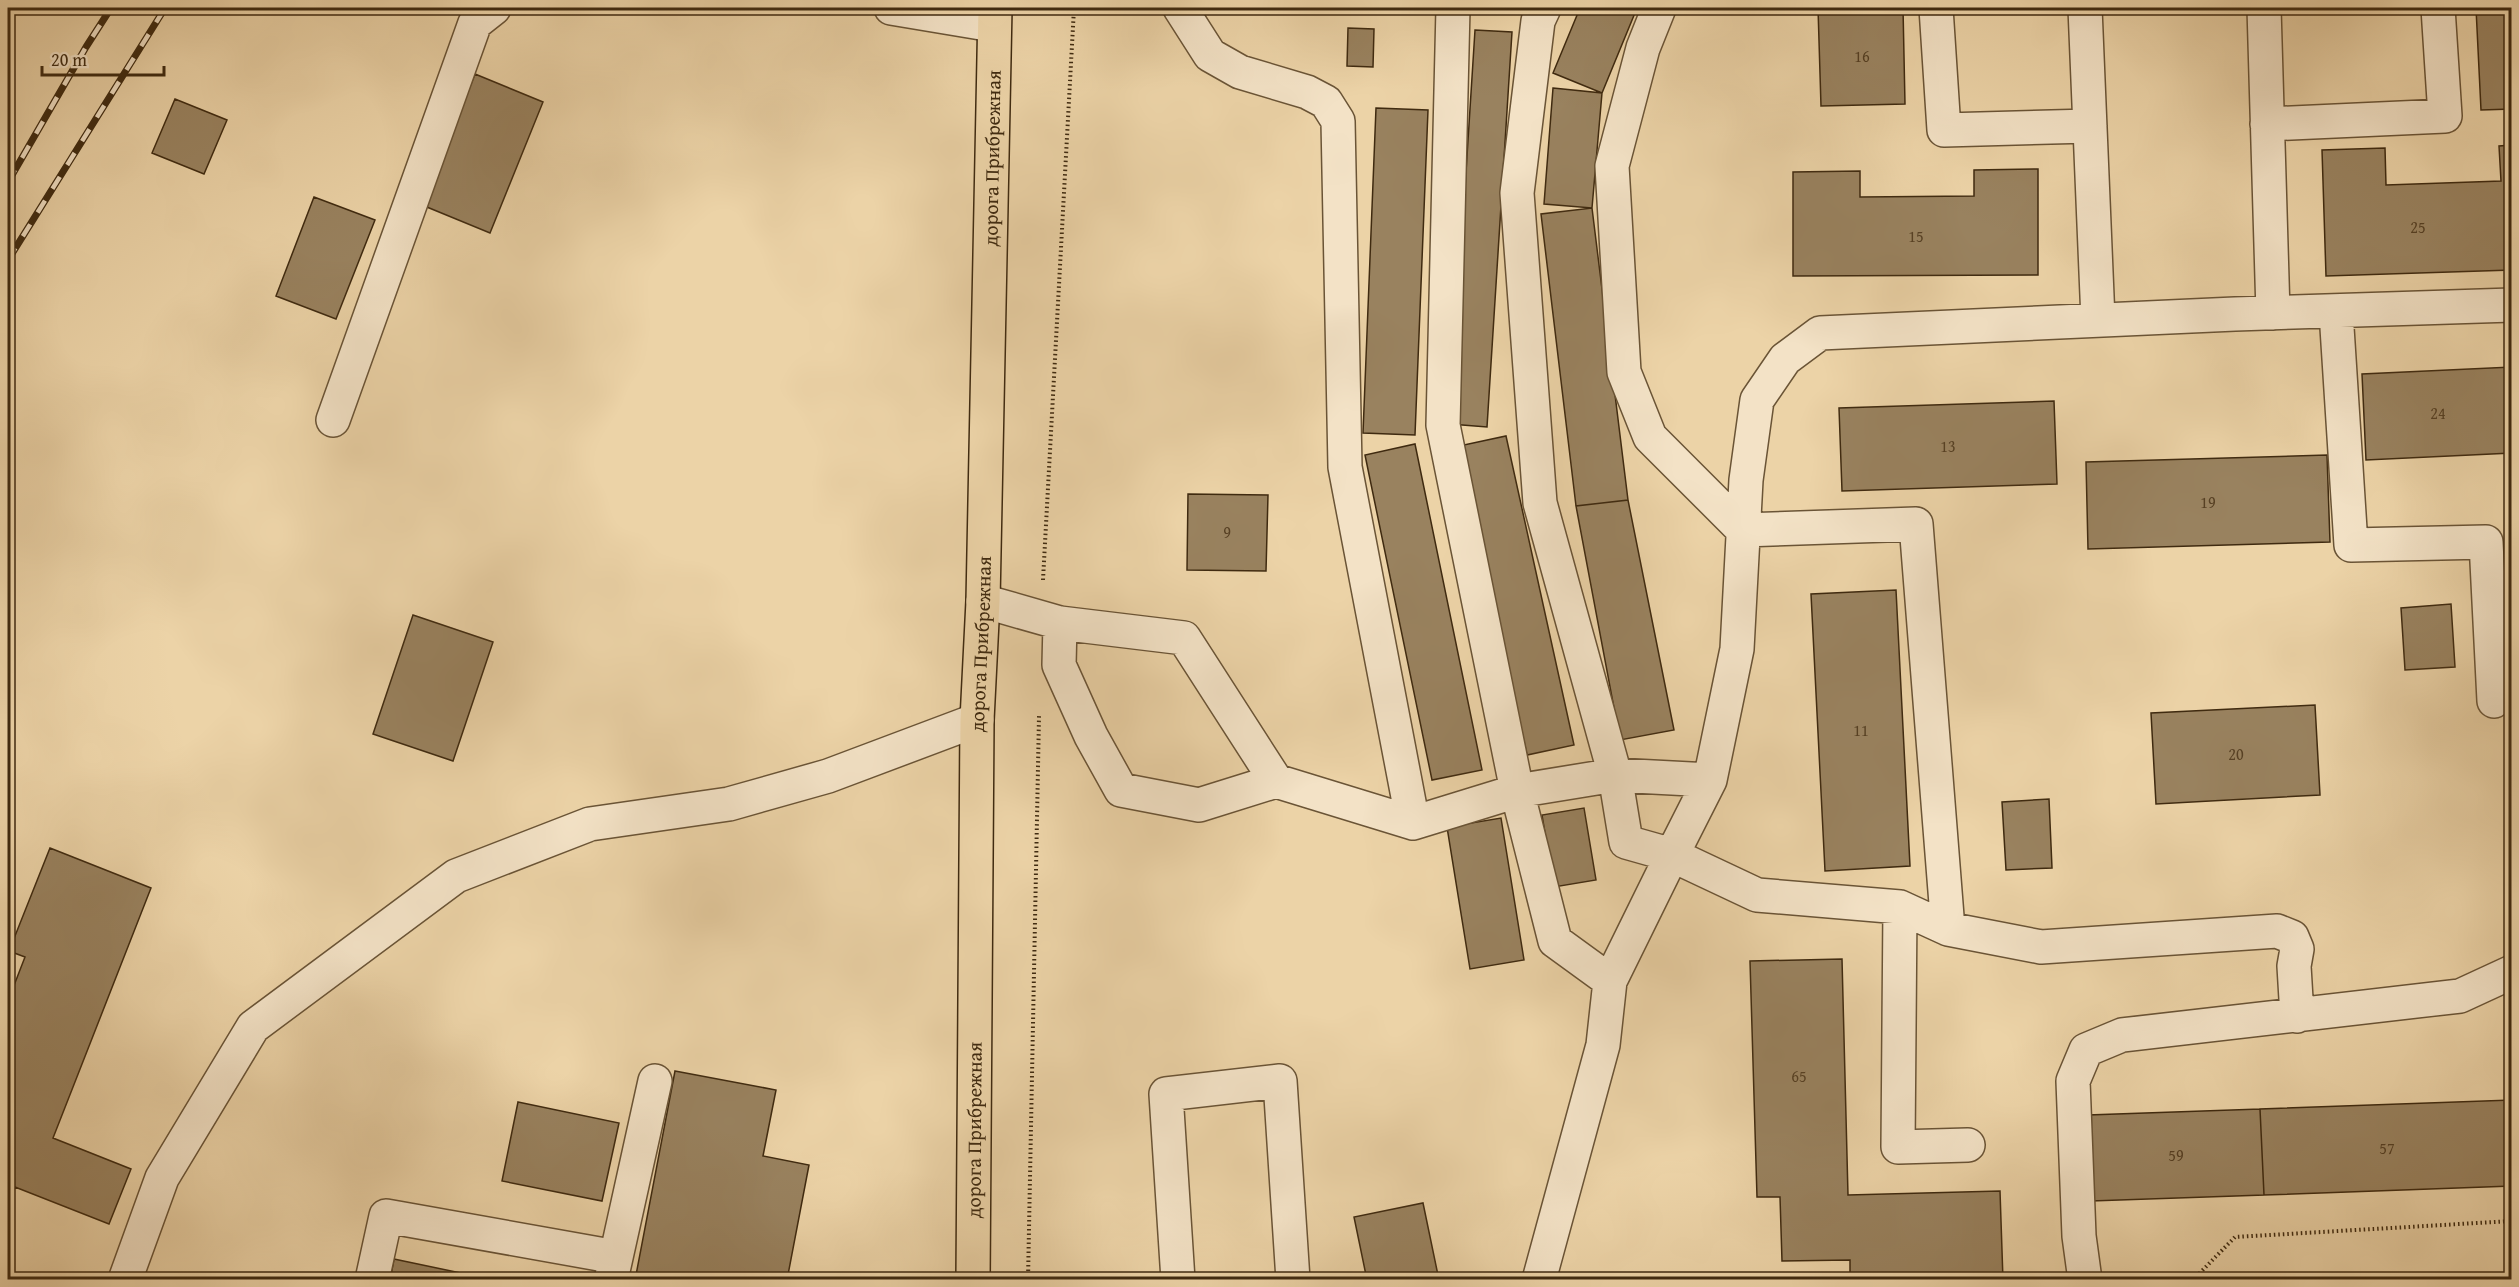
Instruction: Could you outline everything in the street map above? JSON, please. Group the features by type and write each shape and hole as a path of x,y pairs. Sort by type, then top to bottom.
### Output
{"highway":[{"name":"дорога Прибрежная","path":"973,1280 977,720 983,601 994,16"}],"lane":[{"path":"333,420 475,23 494,8"},
{"path":"891,8 994,16"},
{"path":"1180,8 1210,55 1240,72 1306,92 1326,102 1338,121 1345,467 1413,822"},
{"path":"1453,8 1443,425 1517,791 1555,941 1610,981"},
{"path":"1544,8 1538,21 1517,193 1540,503 1615,775 1626,842 1672,855 1757,895 1900,908 1948,929 2041,947 2277,931 2292,937 2297,949 2294,966 2297,1016"},
{"path":"1659,8 1643,48 1612,165 1624,372 1650,437 1743,530 1916,524 1948,929"},
{"path":"1936,8 1944,130 2090,126"},
{"path":"2085,8 2098,321"},
{"path":"2264,8 2273,314"},
{"path":"2267,124 2445,116 2438,8"},
{"path":"1539,1280 1603,1045 1610,981 1710,780 1737,649 1746,480 1757,400 1785,359 1820,333 2511,305"},
{"path":"2336,312 2351,545 2486,542 2494,701"},
{"path":"983,601 1060,623 1184,638 1276,781"},
{"path":"1060,623 1059,665 1091,736 1121,790 1199,805 1276,781 1413,822 1517,791 1615,775 1710,780"},
{"path":"125,1280 162,1178 253,1027 456,876 590,824 729,804 828,776 977,720"},
{"path":"1900,908 1898,1147 1968,1145"},
{"path":"2085,1280 2079,1236 2073,1081 2086,1050 2122,1035 2460,996 2511,972"},
{"path":"372,1280 386,1216 614,1268 655,1081"},
{"path":"1178,1280 1166,1094 1280,1081 1293,1280"}],"path":[{"path":"2193,1280 2235,1237 2511,1221"}],"building":[{"path":"1580,8 1637,8 1602,93 1553,73"},
{"path":"1818,8 1903,8 1905,104 1821,106"},
{"path":"2476,8 2512,8 2512,109 2481,110"},
{"path":"1348,28 1374,29 1373,67 1347,66"},
{"path":"1475,30 1512,32 1487,427 1450,424"},
{"path":"475,74 543,102 490,233 422,205"},
{"path":"1553,88 1602,93 1592,208 1544,204"},
{"path":"175,99 227,120 204,174 152,153"},
{"path":"1376,108 1428,110 1415,435 1363,433"},
{"path":"2512,145 2512,270 2326,276 2322,150 2385,148 2386,185 2501,181 2499,146"},
{"path":"2038,169 2038,275 1793,276 1793,172 1860,171 1860,197 1974,196 1974,170"},
{"path":"314,197 375,220 336,319 276,296"},
{"path":"1592,208 1628,500 1576,506 1541,214"},
{"path":"2512,367 2512,453 2366,460 2362,374"},
{"path":"2054,401 2057,484 1842,491 1839,408"},
{"path":"1506,436 1574,745 1527,755 1459,446"},
{"path":"1415,444 1482,770 1432,780 1365,455"},
{"path":"2327,455 2330,542 2088,549 2086,462"},
{"path":"1188,494 1268,495 1266,571 1187,570"},
{"path":"1628,500 1674,730 1620,740 1576,506"},
{"path":"2506,529 2512,529 2512,633"},
{"path":"1896,590 1910,866 1825,871 1811,594"},
{"path":"2451,604 2455,667 2405,670 2401,608"},
{"path":"413,615 493,642 453,761 373,734"},
{"path":"2315,705 2320,795 2156,804 2151,713"},
{"path":"2049,799 2052,868 2006,870 2002,802"},
{"path":"1584,808 1596,880 1554,887 1542,815"},
{"path":"1501,818 1524,960 1470,969 1447,827"},
{"path":"50,848 151,888 53,1138 131,1169 109,1224 15,1187 8,1207 8,1001 25,957 9,951"},
{"path":"1842,959 1848,1195 2000,1191 2003,1280 1850,1280 1850,1260 1782,1261 1780,1197 1757,1197 1750,961"},
{"path":"675,1071 776,1090 763,1156 809,1165 787,1280 648,1280 648,1277 636,1275"},
{"path":"2512,1100 2512,1186 2264,1195 2260,1109"},
{"path":"518,1102 619,1123 602,1201 502,1181"},
{"path":"2260,1109 2264,1195 2091,1201 2088,1115"},
{"path":"1423,1203 1439,1280 1367,1280 1354,1217"},
{"path":"394,1259 494,1280 390,1280"}],"railway":[{"path":"8,182 111,8"},
{"path":"8,260 165,8"}]}
